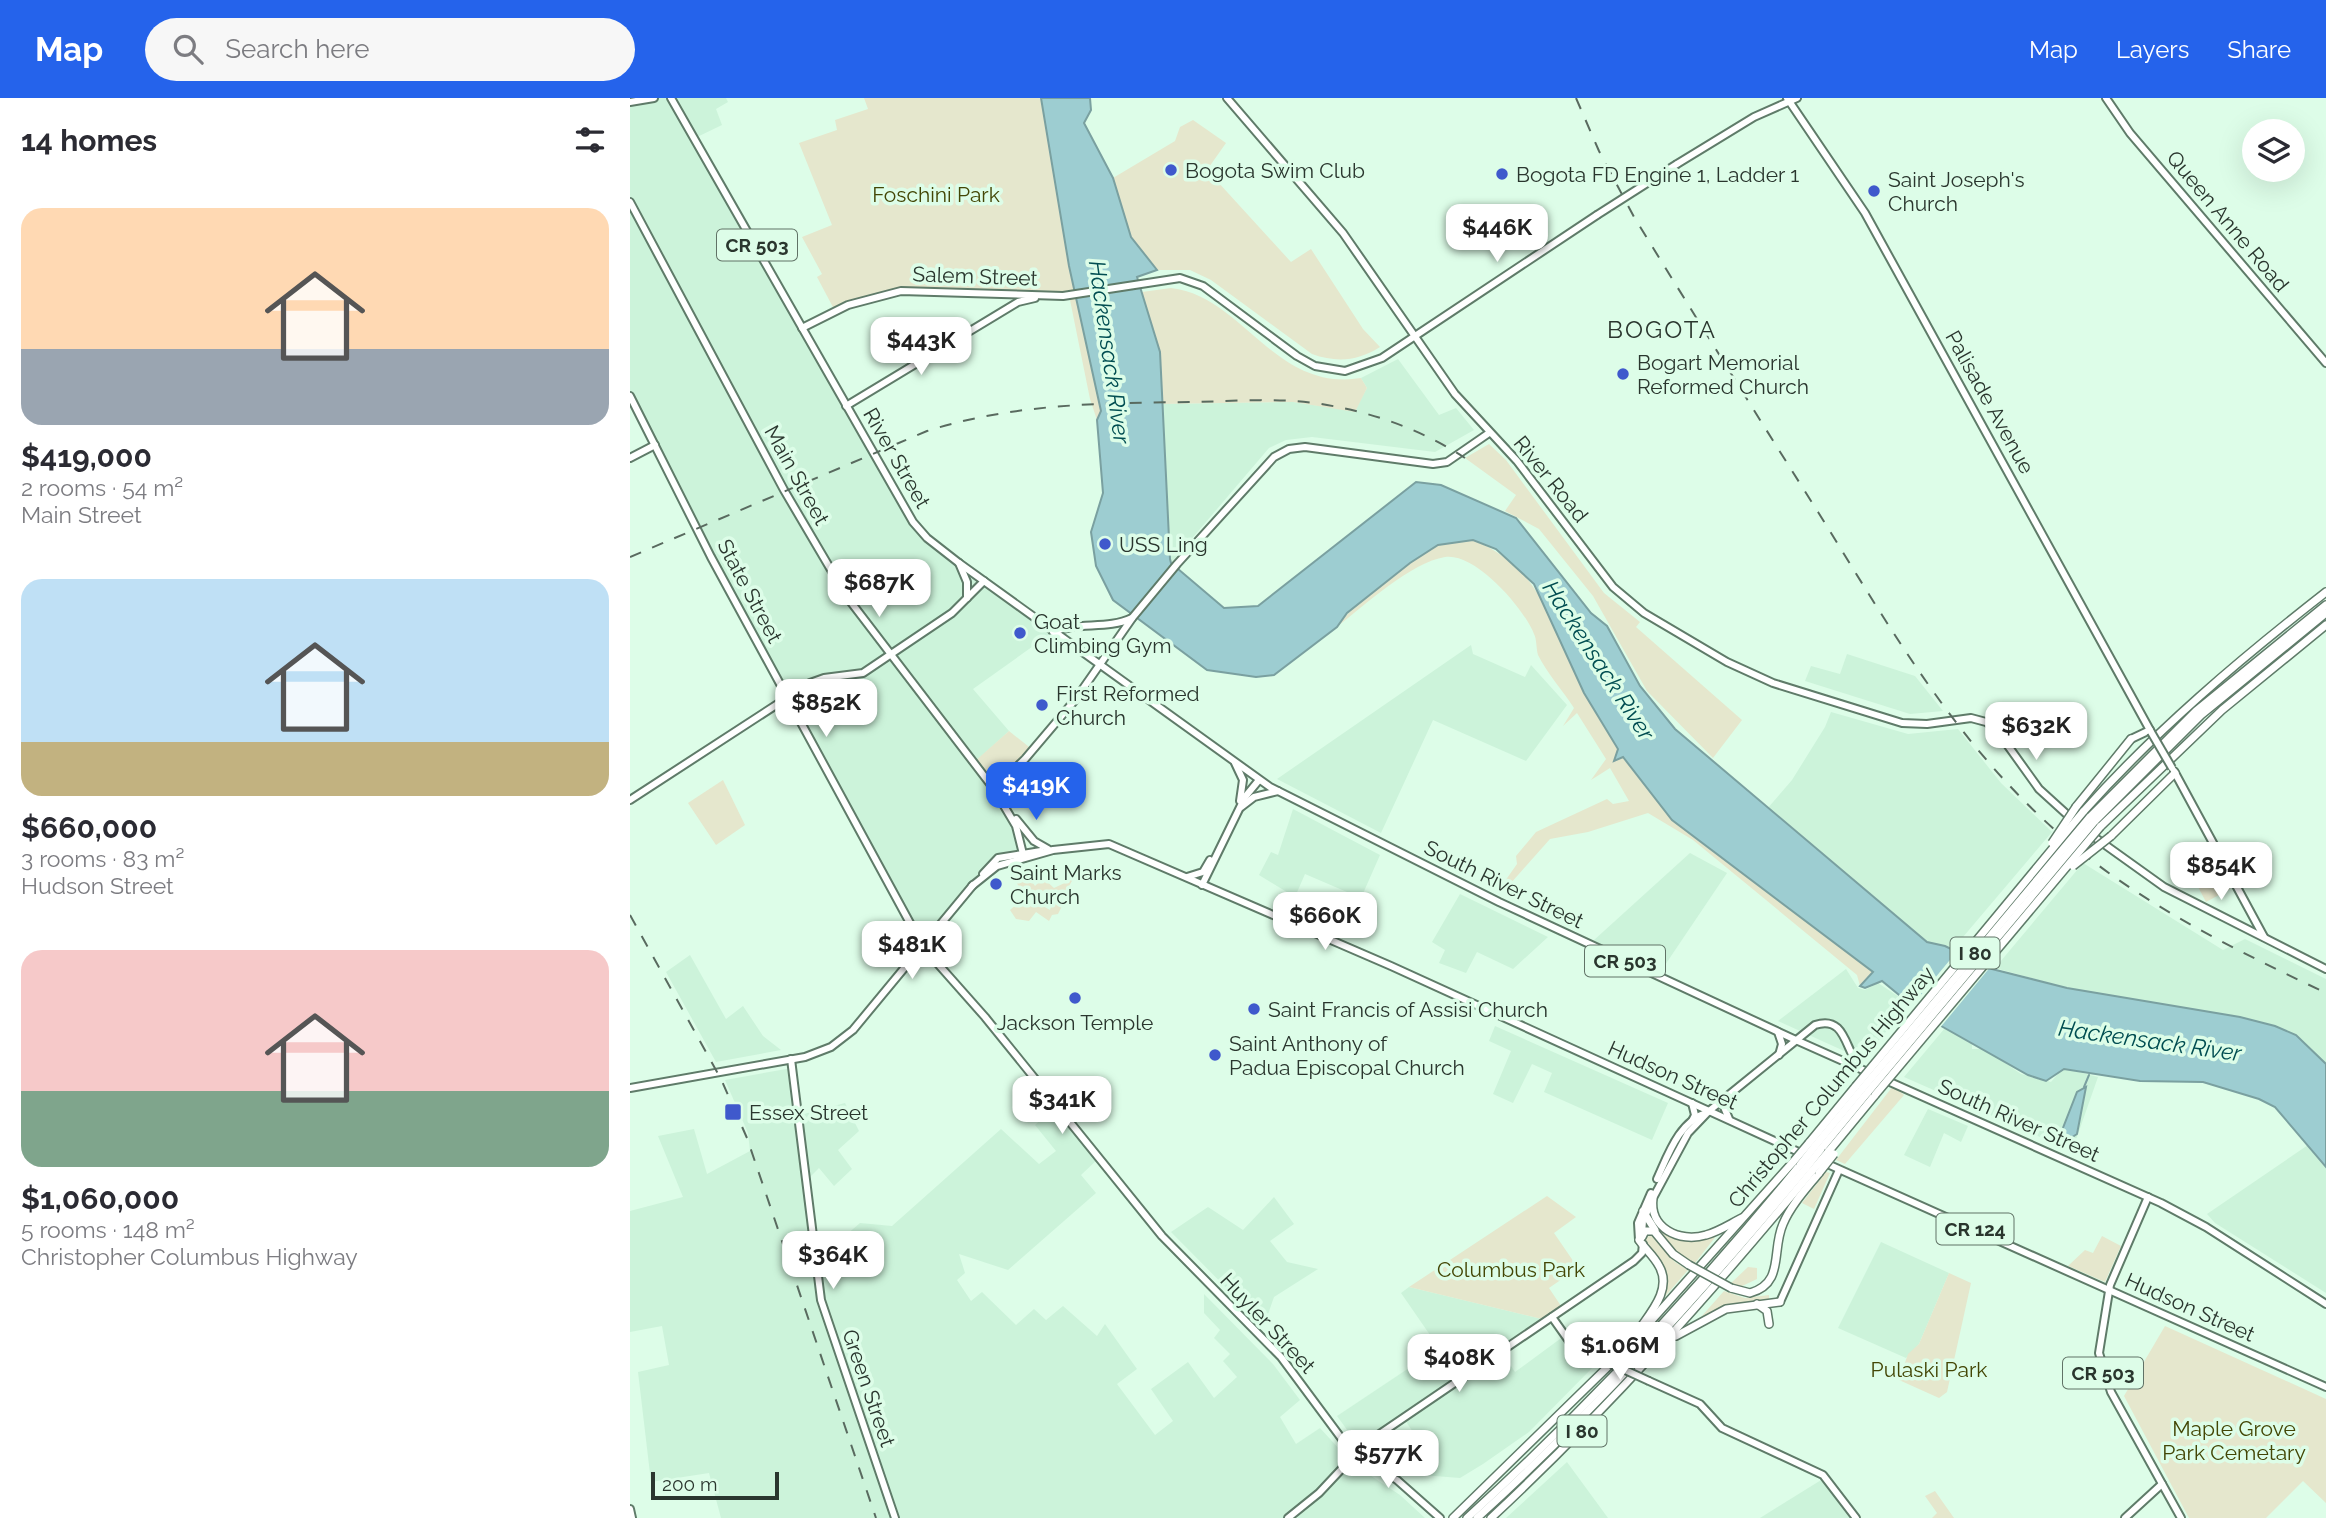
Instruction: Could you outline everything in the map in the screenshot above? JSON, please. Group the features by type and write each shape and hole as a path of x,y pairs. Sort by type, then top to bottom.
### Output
{"highway":[{"name":"Christopher Columbus Highway","path":"1865,1090 2042,892 2133,758 2195,700 2326,592"},
{"name":"Christopher Columbus Highway","path":"1822,1149 1842,1135 1865,1090 2091,820 2196,711 2326,604"},
{"name":"Christopher Columbus Highway","path":"1477,1518 1625,1374 1713,1278 1822,1149 2028,878 2207,710 2326,613"},
{"name":"Christopher Columbus Highway","path":"2091,820 2326,625"},
{"path":"2028,878 2076,807 2131,739"},
{"path":"2042,892 2111,836 2173,771"},
{"path":"1644,1213 1673,1254 1731,1289 1749,1293 1768,1284 1774,1275 1782,1226 1806,1168 1822,1149"},
{"name":"Christopher Columbus Highway","path":"1453,1518 1626,1349 1746,1216 1806,1168"},
{"name":"Christopher Columbus Highway","path":"1491,1518 1566,1447 1669,1340 1806,1168"},
{"name":"Christopher Columbus Highway","path":"1467,1518 1549,1441 1642,1347 1806,1168"},
{"path":"1653,1198 1652,1212 1658,1223 1670,1233 1684,1237 1705,1236 1746,1216"},
{"path":"1626,1349 1661,1296 1664,1280 1655,1259 1641,1241 1649,1230 1660,1237"},
{"path":"1636,1259 1648,1256 1655,1259"},
{"path":"1669,1340 1720,1312 1780,1302"},
{"path":"1757,1304 1767,1311 1769,1324"}],"main road":[{"path":"630,102 654,98"},
{"name":"River Street","path":"671,98 905,512 927,538 1099,666"},
{"name":"River Road","path":"1227,98 1343,233 1412,336 1466,408 1524,469 1613,587 1644,613 1727,662 1773,683 1902,723 1927,724 1971,718 1986,722 1996,729 2039,789 2109,850 2142,874 2186,900 2265,939"},
{"name":"Salem Street","path":"802,328 839,309 887,293 915,289 1010,295 1067,295 1180,278 1203,286 1297,356 1332,371 1366,366 1677,164 1754,117 1797,98"},
{"name":"Queen Anne Road","path":"2106,98 2130,132 2326,363"},
{"name":"Palisade Avenue","path":"1788,100 1865,213 2265,939"},
{"name":"Main Street","path":"630,202 784,490 848,597 994,789 1019,835 1020,855"},
{"path":"1007,309 1016,300 1010,295"},
{"path":"846,406 1018,302 1048,295"},
{"name":"State Street","path":"630,397 923,947 942,969"},
{"path":"994,789 1027,757 1099,666 1133,617 1266,463 1282,452 1317,447 1435,464 1447,461 1489,433"},
{"path":"630,458 654,445"},
{"path":"959,563 969,592 967,600"},
{"path":"630,800 817,680 863,673 967,600 984,581"},
{"path":"1053,632 1071,626 1108,624 1133,617"},
{"path":"1108,624 1116,628 1118,638"},
{"name":"South River Street","path":"1099,666 1278,791 1499,902 1798,1041 2148,1197 2206,1227 2326,1304"},
{"path":"2131,739 2151,731"},
{"path":"1235,762 1243,780 1237,811"},
{"path":"1004,779 1004,806"},
{"path":"1202,885 1237,811 1259,780"},
{"path":"1237,811 1254,797 1278,791"},
{"name":"Main Street","path":"1010,815 1041,847 1054,850"},
{"name":"Hudson Street","path":"972,886 997,866 1020,855 1109,844 2326,1387"},
{"path":"1185,877 1203,872 1220,848"},
{"path":"630,1088 792,1059 824,1050 846,1037 992,862 1020,855"},
{"path":"933,935 931,946 942,969"},
{"path":"2265,939 2326,968"},
{"name":"Huyler Street","path":"942,969 1162,1236 1281,1357 1353,1454 1413,1494 1440,1518"},
{"path":"1692,1121 1777,1058 1815,1025 1831,1023 1840,1030 1855,1062 1862,1069"},
{"path":"1777,1031 1782,1044 1777,1058"},
{"name":"Green Street","path":"792,1059 821,1300 895,1518"},
{"path":"1727,1097 1724,1107 1730,1120"},
{"path":"1288,1518 1320,1493 1353,1454 1636,1259 1644,1213 1671,1149 1695,1115 1692,1103"},
{"path":"1644,1213 1681,1142 1709,1111"},
{"path":"1780,1302 1839,1170"},
{"name":"CR 503","path":"2148,1197 2109,1290 2099,1342 2103,1373 2181,1518"},
{"path":"1552,1317 1569,1342 1700,1405 1722,1428 1822,1475 1856,1518"},
{"path":"2125,1518 2162,1484"},
{"path":"630,1509 632,1518"}],"shaded area":[{"path":"630,98 726,98 728,102 716,109 722,125 695,138 878,466 927,538 1053,632 973,689 1009,731 975,762 1016,823 1023,852 998,858 923,947 871,842 839,794 711,557 630,396"},
{"path":"1398,359 1439,415 1456,408 1474,430 1435,452 1312,437 1286,440 1269,448 1171,563 1161,404 1293,402 1354,411 1367,388 1361,378"},
{"path":"1471,645 1473,654 1525,677 1531,665 1567,705 1526,761 1433,720 1381,833 1277,779"},
{"path":"1847,654 1915,676 1943,711 1910,714 1805,681 1811,666 1840,674"},
{"path":"1831,712 1908,734 1958,729 2001,783 2052,832 1952,950 1927,942 1767,809 1792,780 1825,727"},
{"path":"1293,809 1380,855 1361,898 1305,874 1295,897 1259,875 1271,852 1278,855"},
{"path":"1690,853 1727,873 1663,968 1593,941"},
{"path":"2083,863 2223,950 2245,939 2326,979 2326,1064 2296,1035 2275,1026 2240,1017 2067,988 1995,968"},
{"path":"1460,894 1548,937 1513,969 1477,952 1466,973 1439,963 1445,950 1432,942"},
{"path":"690,955 726,1019 743,1006 763,1036 781,1050 716,1062 666,972"},
{"path":"1846,969 1858,988 1865,990 1878,983 1908,1003 1864,1060 1778,1021"},
{"path":"1495,1026 1668,1103 1652,1140 1544,1092 1552,1073 1532,1064 1513,1103 1493,1094 1511,1051 1489,1041"},
{"path":"1945,1028 1972,1042 1972,1049 1985,1049 2021,1074 2051,1082 2063,1068 2098,1077 2072,1151 1904,1077"},
{"path":"792,1068 800,1115 845,1103 859,1131 838,1150 852,1169 834,1186 819,1168 807,1180 817,1260 860,1223 892,1226 1001,1129 1039,1164 1056,1151 1035,1125 1081,1084 1096,1102 1071,1123 1099,1158 1081,1175 1096,1193 1008,1270 959,1254 965,1273 957,1280 971,1301 982,1292 1016,1325 1034,1309 1046,1320 1063,1306 1097,1336 1105,1324 1137,1369 1117,1384 1155,1435 1173,1421 1151,1389 1188,1362 1214,1398 1237,1377 1223,1361 1230,1354 1214,1338 1220,1330 1204,1313 1204,1294 1273,1364 1300,1400 1280,1417 1296,1444 1320,1428 1353,1464 1400,1495 1425,1518 721,1518 709,1473 651,1482 638,1372 669,1365 662,1326 630,1332 630,1211 683,1197 658,1136 694,1129 707,1174 750,1151 748,1133 725,1080"},
{"path":"1928,1109 1968,1126 1961,1142 1944,1133 1930,1167 1904,1155"},
{"path":"2308,1145 2326,1166 2326,1293 2215,1223 2207,1214"},
{"path":"1274,1197 1294,1224 1270,1241 1287,1262 1318,1269 1274,1297 1264,1326 1171,1232 1208,1207 1243,1230"},
{"path":"1881,1242 1949,1273 1919,1344 1906,1358 1838,1328"},
{"path":"1409,1287 1546,1320 1501,1351 1515,1372 1564,1336 1601,1359 1529,1432 1483,1464 1460,1478 1422,1475 1432,1461 1403,1417 1362,1444 1353,1438 1337,1416 1439,1348 1401,1293"},
{"path":"1567,1462 1608,1518 1506,1518"},
{"path":"1826,1477 1854,1518 1760,1518"}],"green space":[{"name":"Foschini Park","path":"864,98 1041,98 1069,266 1101,411 1097,420 1090,399 1069,295 915,289 835,311 817,277 822,274 802,237 832,225 799,143 837,130 835,120 868,109"},
{"path":"1193,120 1226,143 1207,170 1291,262 1311,249 1363,329 1380,347 1347,359 1330,359 1312,354 1211,280 1190,270 1155,270 1131,237 1113,178 1175,141 1180,127"},
{"path":"1171,288 1196,295 1219,307 1282,358 1305,371 1331,378 1361,378 1367,388 1355,412 1293,402 1161,404 1160,352 1142,292"},
{"path":"1489,444 1506,460 1604,593 1640,622 1636,627 1742,720 1713,758 1647,691 1593,596 1539,529 1505,511 1516,495 1465,458"},
{"path":"1473,540 1517,568 1532,585 1544,604 1584,693 1618,749 1614,760 1622,757 1672,820 1873,972 1860,986 1857,975 1693,840 1648,813 1588,832 1550,839 1502,893 1498,891 1517,864 1516,856 1536,832 1607,799 1613,804 1629,801 1610,768 1591,780 1606,759 1577,713 1563,726 1574,708 1538,655 1535,636 1529,623 1509,597 1484,572 1457,558 1445,557 1403,576 1337,627 1370,593 1415,558 1440,545"},
{"path":"1009,731 1033,750 994,789 974,762"},
{"path":"723,780 745,825 716,845 688,803"},
{"path":"2211,851 2230,889 2206,902 2186,864"},
{"path":"1017,870 1025,871 1035,886 1043,878 1054,888 1073,879 1063,897 1043,901 1043,906 1050,910 1052,902 1062,906 1058,914 1052,915 1049,921 1036,912 1029,921 1016,919 1010,910 1025,897 1015,880"},
{"path":"1893,1086 1904,1095 1845,1164 1836,1160"},
{"path":"1826,1172 1830,1173 1814,1209 1802,1203"},
{"name":"Columbus Park","path":"1547,1196 1576,1217 1554,1233 1578,1268 1549,1288 1563,1309 1546,1320 1409,1287"},
{"path":"1657,1227 1673,1235 1688,1238 1703,1237 1720,1231 1695,1263 1677,1253"},
{"path":"1651,1235 1675,1262 1688,1270 1662,1300 1666,1275 1660,1262 1647,1247 1645,1238"},
{"path":"2102,1236 2121,1246 2105,1282 2068,1266 2085,1250 2093,1253"},
{"path":"1748,1267 1757,1268 1757,1279 1738,1288 1730,1284"},
{"name":"Pulaski Park","path":"1949,1273 1971,1283 1947,1392 1939,1398 1899,1380 1908,1354 1919,1344"},
{"path":"1724,1291 1745,1298 1769,1295 1769,1300 1733,1304 1701,1317"},
{"name":"Maple Grove Park Cemetary","path":"2165,1326 2326,1399 2326,1503 2303,1481 2266,1518 2189,1518 2124,1396"},
{"path":"1935,1491 1954,1518 1932,1518 1937,1513 1925,1496"}],"water":[{"name":"Hackensack River","path":"1041,98 1090,98 1091,110 1084,123 1113,178 1131,237 1157,270 1137,277 1160,352 1170,559 1171,563 1224,608 1258,606 1416,482 1441,485 1516,518 1591,613 1607,626 1640,686 1675,729 1927,942 1945,946 1992,969 2067,988 2240,1017 2275,1026 2296,1035 2326,1064 2326,1167 2275,1107 2259,1099 2203,1082 2140,1081 2064,1069 2046,1081 2028,1075 1927,1018 1882,981 1865,988 1860,986 1873,972 1672,820 1623,757 1614,761 1618,749 1584,693 1534,584 1496,549 1473,540 1438,545 1410,563 1347,613 1337,627 1274,675 1256,677 1207,670 1113,600 1096,566 1091,532 1103,493 1097,420 1101,411 1069,266"},
{"path":"2086,1087 2077,1134 2071,1138 2063,1137 2061,1133 2077,1092"}],"pier":[{"path":"1959,949 1992,965 1939,1029 1910,1008"}],"waterway":[{"path":"2084,1087 2089,1075"}],"railway":[{"path":"1576,98 1599,151 1634,217 1873,601 1930,688 1994,769 2030,807 2069,842 2129,887 2193,926 2326,993"},
{"path":"630,557 927,431 1026,410 1127,403 1294,401 1345,408 1399,424 1433,439 1465,458"},
{"path":"630,915 721,1079 747,1138 876,1518"}],"place":[{"name":"Bogota Swim Club","path":"1171,170"},
{"name":"Bogota FD Engine 1, Ladder 1","path":"1502,174"},
{"name":"Saint Joseph's Church","path":"1874,191"},
{"name":"Bogart Memorial Reformed Church","path":"1623,374"},
{"name":"USS Ling","path":"1105,544"},
{"name":"Goat Climbing Gym","path":"1020,633"},
{"name":"First Reformed Church","path":"1042,705"},
{"name":"Saint Marks Church","path":"996,884"},
{"name":"Jackson Temple","path":"1075,998"},
{"name":"Saint Francis of Assisi Church","path":"1254,1009"},
{"name":"Saint Anthony of Padua Episcopal Church","path":"1215,1055"},
{"name":"Essex Street","path":"733,1112"}],"district":[{"name":"BOGOTA","path":"1662,329"}]}
